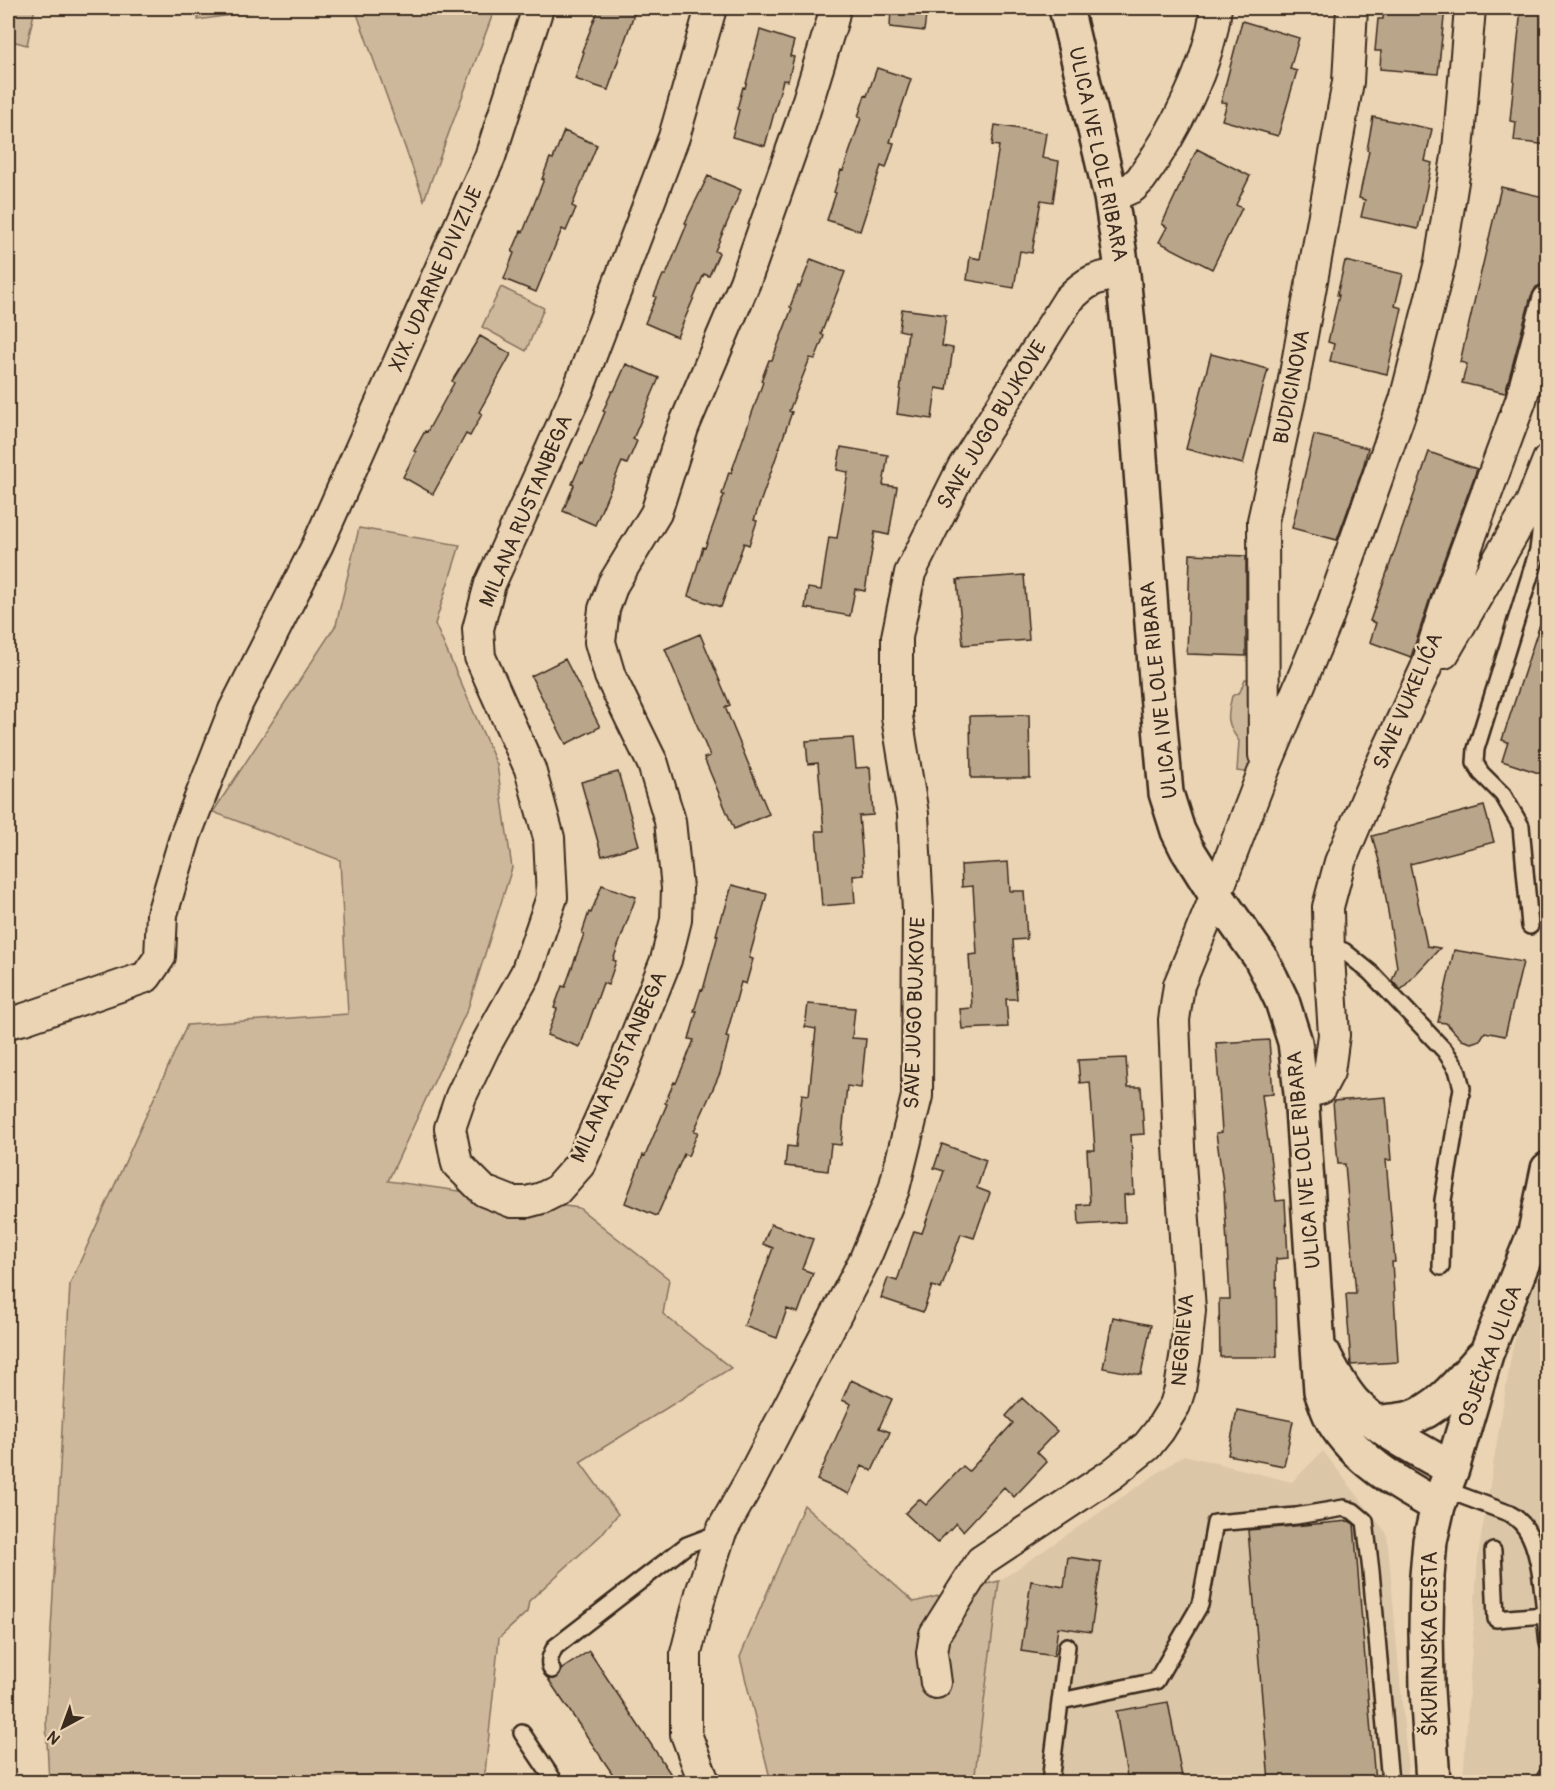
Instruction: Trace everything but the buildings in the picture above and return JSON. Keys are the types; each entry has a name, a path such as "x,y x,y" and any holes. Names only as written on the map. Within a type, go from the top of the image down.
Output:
{"street":[{"name":"XIX. UDARNE DIVIZIJE","path":"8,1023 24,1020 146,977 160,957 162,914 194,813 234,710 318,544 490,157 537,8"},
{"name":"MILANA RUSTANBEGA","path":"711,8 674,137 578,390 490,584 478,629 480,657 530,769 549,838 552,897 526,973 484,1048 461,1096 450,1128 457,1164 484,1191 512,1202 527,1202 555,1191 580,1164 624,1065 668,950 676,920 677,888 670,821 652,764 610,676 600,642 604,609 613,584 656,513 683,428 745,282 801,123 832,22 834,8"},
{"path":"1111,197 1133,187 1141,179 1180,114 1207,53 1216,8"},
{"name":"BUDICINOVA","path":"1264,770 1263,521 1293,385 1348,82 1352,8"},
{"name":"NEGRIEVA","path":"936,1683 932,1653 935,1634 981,1561 1112,1474 1147,1446 1175,1405 1186,1351 1190,1310 1179,1147 1174,1020 1179,985 1264,770 1327,620 1405,400 1440,262 1458,150 1470,8"},
{"name":"ULICA IVE LOLE RIBARA","path":"1072,10 1111,197 1123,275 1137,416 1156,693 1166,793 1178,831 1216,895 1260,957 1282,1001 1295,1042 1301,1093 1321,1391 1333,1420 1353,1448 1379,1470 1445,1488"},
{"name":"SAVE JUGO BUJKOVE","path":"704,1782 686,1734 686,1653 701,1593 721,1532 750,1481 864,1261 894,1189 917,1096 918,911 914,825 897,717 897,638 910,573 963,467 1068,300 1080,287 1094,280 1108,275 1123,275"},
{"name":"SAVE VUKELIĆA","path":"1301,1093 1320,1089 1329,1072 1334,1035 1328,907 1340,862 1380,767 1426,668 1448,598 1521,400 1548,300"},
{"path":"1426,668 1441,659 1531,503 1548,460"},
{"name":"OSJEČKA ULICA","path":"1445,1488 1486,1354 1535,1232 1548,1169"},
{"name":"ULICA IVE LOLE RIBARA","path":"1319,1345 1337,1380 1353,1402 1392,1435 1445,1488"},
{"path":"1377,1423 1408,1418 1426,1412 1486,1354"},
{"name":"ŠKURINJSKA CESTA","path":"1433,1782 1427,1689 1428,1561 1445,1488"}],"lane":[{"path":"1530,926 1521,826 1503,795 1481,773 1475,763 1476,749 1538,550 1541,517 1531,503"},
{"path":"1328,945 1344,951 1371,973 1445,1051 1457,1069 1462,1088 1443,1200 1441,1267"},
{"path":"1445,1488 1508,1513 1524,1525 1531,1537 1536,1554 1548,1643"},
{"path":"1061,1701 1156,1681 1200,1605 1215,1523 1296,1516 1344,1508 1353,1511 1365,1521 1390,1782"},
{"path":"552,1670 549,1658 555,1647 687,1545 721,1532"},
{"path":"1493,1551 1496,1619 1544,1615"},
{"path":"1050,1782 1067,1646"},
{"path":"522,1733 555,1782"},
{"path":"1543,1782 1548,1774"}],"shaded area":[{"path":"8,8 35,8 27,45 8,40"},
{"path":"198,8 277,8 198,20"},
{"path":"355,8 495,8 424,200"},
{"path":"501,287 544,308 526,351 482,327"},
{"path":"359,528 460,545 435,624 497,765 512,868 468,1008 388,1181 579,1208 669,1279 663,1314 731,1368 580,1462 618,1514 601,1535 529,1601 527,1612 499,1638 484,1782 49,1782 46,1721 70,1284 187,1025 348,1014 340,860 213,812 336,625"},
{"path":"1245,679 1259,680 1252,773 1237,771 1239,741 1229,720 1232,696 1240,692"},
{"path":"1547,1212 1547,1782 1463,1782 1478,1556 1512,1351"},
{"path":"1323,1451 1387,1534 1409,1782 973,1782 999,1581 1184,1455 1292,1482"},
{"path":"804,1505 914,1602 999,1581 974,1782 771,1782 740,1657"}]}
